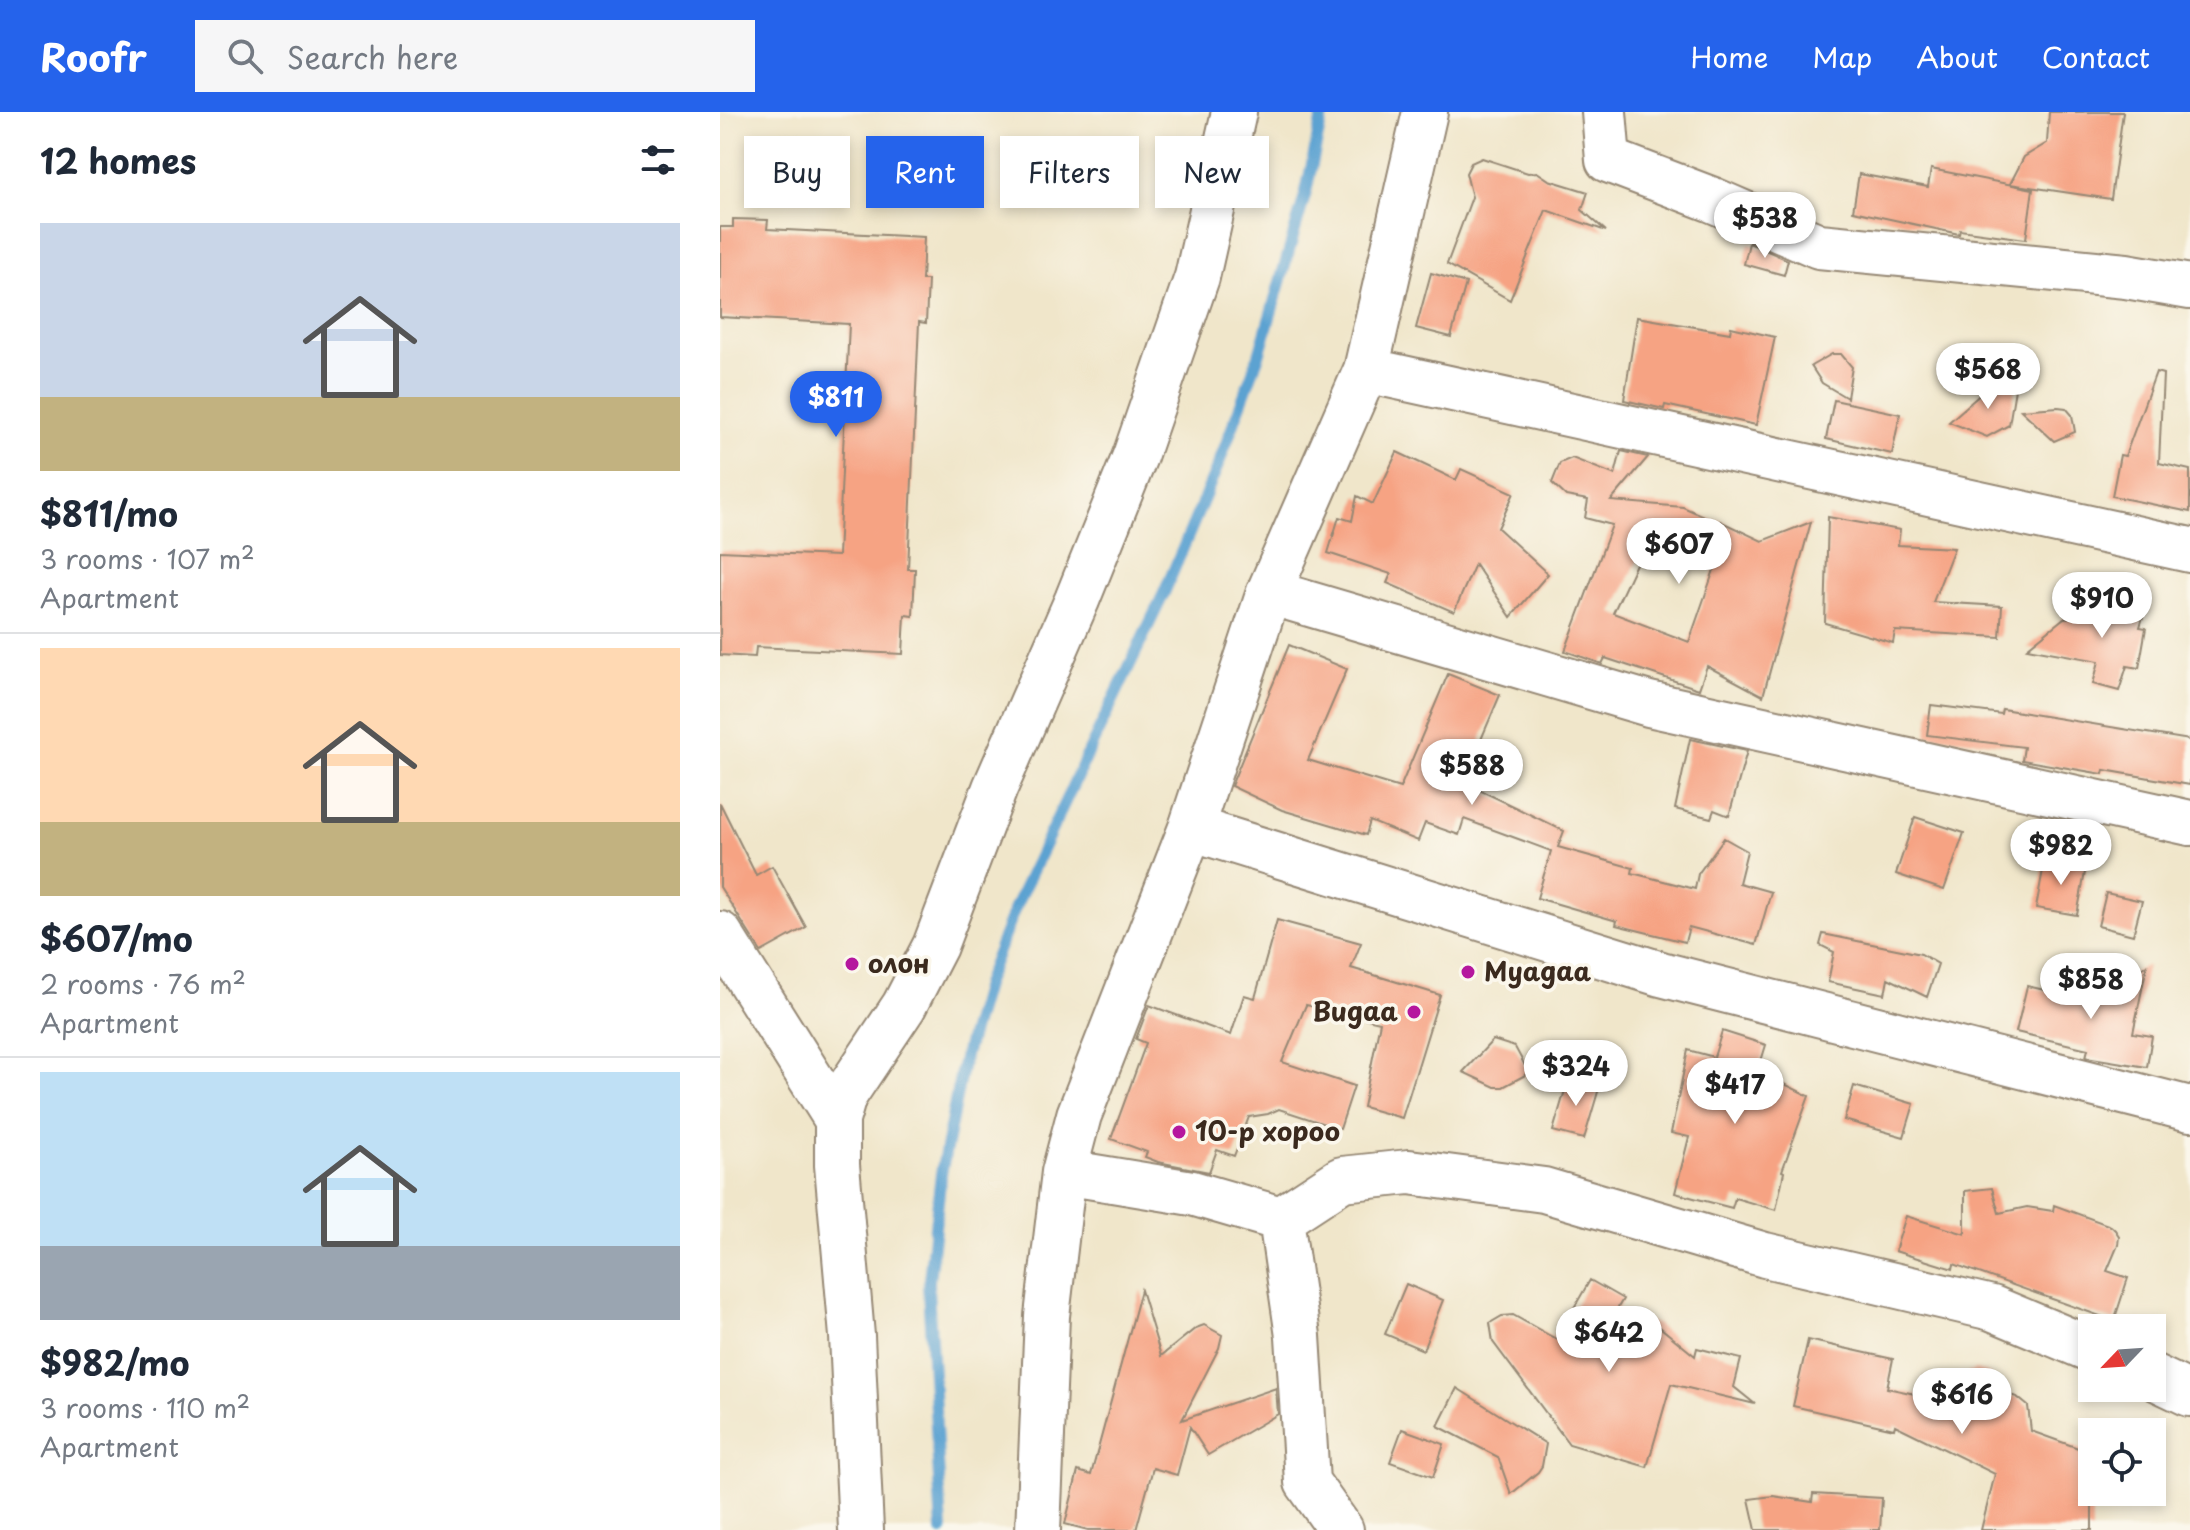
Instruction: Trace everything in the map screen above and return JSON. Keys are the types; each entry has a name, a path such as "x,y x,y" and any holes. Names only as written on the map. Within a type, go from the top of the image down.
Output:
{"street":[{"path":"861,1530 852,1336 837,1165 837,1120 844,1096 904,1006 950,913 995,788 1077,600 1135,456 1197,277 1234,112"},
{"path":"1038,1530 1047,1316 1064,1172 1079,1115 1191,828 1269,592 1366,370 1425,112"},
{"path":"1604,112 1608,160 1713,200 1819,246 2126,276 2190,287"},
{"path":"1366,370 2190,550"},
{"path":"1269,592 1649,704 2190,823"},
{"path":"1191,828 1661,974 2190,1109"},
{"path":"720,934 837,1120"},
{"path":"1064,1172 1192,1193 1281,1219 1342,1179 1409,1172 1544,1190 1765,1255 1992,1308 2078,1344"},
{"path":"1281,1219 1298,1336 1307,1482 1341,1530"},
{"path":"2166,1383 2190,1394"}],"building":[{"path":"2049,112 2123,112 2111,199 2010,184 2024,157 2047,143"},
{"path":"1482,158 1528,173 1537,172 1549,180 1588,192 1582,210 1606,231 1546,210 1510,300 1447,264 1472,197 1466,173 1471,163"},
{"path":"1931,169 2033,189 2026,239 1960,230 1959,234 1853,211 1859,174 1928,187"},
{"path":"733,219 768,220 767,229 924,237 922,280 928,280 926,323 919,322 908,569 915,569 913,616 905,615 903,654 756,647 755,657 720,655 720,551 838,556 849,324 720,317 720,227 733,227"},
{"path":"1749,243 1788,260 1784,275 1744,264"},
{"path":"1431,273 1466,283 1451,337 1416,328"},
{"path":"1637,317 1730,333 1731,327 1775,337 1756,425 1665,405 1664,409 1624,400"},
{"path":"1832,354 1841,354 1852,367 1847,398 1822,383 1811,366"},
{"path":"2156,372 2163,374 2159,463 2190,470 2190,512 2112,496 2120,455 2125,456"},
{"path":"1992,384 2015,389 2009,425 1987,437 1949,422"},
{"path":"1834,400 1900,414 1892,454 1826,439"},
{"path":"2066,408 2072,415 2075,432 2054,441 2021,410"},
{"path":"1621,451 1648,457 1611,501 1683,507 1762,541 1811,522 1763,696 1707,666 1699,689 1605,658 1602,664 1565,651 1612,525 1585,518 1588,500 1566,496 1552,483 1560,463 1572,458 1615,475","holes":["1650,534 1711,548 1707,562 1715,567 1689,642 1613,613"]},
{"path":"1397,452 1456,480 1461,469 1514,493 1498,528 1548,574 1511,617 1475,564 1454,612 1387,583 1391,574 1328,553 1339,517 1352,521 1357,496 1373,504"},
{"path":"1828,517 1900,530 1898,545 1954,548 1933,602 2002,606 2000,637 1895,631 1893,643 1825,623"},
{"path":"2118,590 2148,600 2140,627 2146,628 2139,668 2127,666 2119,691 2093,684 2099,661 2027,648 2064,618 2085,616 2110,621"},
{"path":"1289,645 1347,669 1308,760 1400,788 1448,674 1500,695 1463,782 1564,831 1558,847 1633,868 1632,873 1695,889 1698,874 1724,838 1747,851 1739,883 1771,892 1756,945 1689,927 1685,942 1616,925 1617,921 1537,898 1551,851 1464,819 1459,835 1425,823 1418,841 1370,821 1366,835 1282,810 1231,786"},
{"path":"1931,705 2001,714 2002,709 2190,740 2190,785 2022,760 2024,747 1927,735"},
{"path":"1690,739 1747,751 1729,816 1714,810 1711,818 1675,809"},
{"path":"720,803 756,875 772,866 806,927 761,952 720,887"},
{"path":"1915,817 1964,833 1944,890 1896,874"},
{"path":"2045,859 2086,867 2077,915 2036,908"},
{"path":"2106,893 2142,901 2133,935 2098,926"},
{"path":"1277,920 1361,943 1351,968 1440,995 1402,1118 1363,1107 1380,1022 1306,1005 1282,1062 1354,1086 1340,1129 1279,1109 1249,1117 1234,1156 1217,1150 1209,1172 1158,1162 1145,1157 1147,1152 1111,1139 1146,1043 1136,1039 1149,1005 1231,1035 1244,995 1255,998"},
{"path":"1823,934 1921,954 1938,964 1927,997 1888,978 1885,994 1828,982 1834,952 1820,945"},
{"path":"2147,965 2133,1033 2152,1036 2147,1067 2086,1057 2088,1049 2016,1032 2027,986 2096,1002 2112,985"},
{"path":"1722,1031 1766,1045 1758,1071 1809,1096 1782,1171 1776,1210 1735,1198 1732,1208 1675,1193 1689,1137 1671,1133 1688,1050 1714,1057"},
{"path":"1493,1040 1515,1047 1529,1073 1503,1087 1495,1087 1463,1072"},
{"path":"1569,1077 1600,1085 1584,1139 1553,1131"},
{"path":"1854,1086 1914,1104 1904,1137 1844,1120"},
{"path":"1992,1188 1999,1213 2027,1207 2053,1211 2054,1205 2111,1226 2119,1236 2107,1271 2128,1278 2116,1314 2094,1314 1954,1264 1953,1269 1895,1251 1906,1216 1965,1234 1965,1191"},
{"path":"1590,1280 1623,1299 1616,1311 1656,1324 1695,1356 1697,1348 1741,1359 1734,1387 1755,1404 1671,1384 1647,1467 1569,1444 1493,1342 1490,1323 1502,1316 1513,1315 1556,1339"},
{"path":"1406,1284 1443,1300 1423,1350 1385,1334"},
{"path":"1141,1290 1161,1356 1204,1325 1222,1335 1219,1348 1182,1420 1276,1388 1278,1414 1208,1455 1190,1427 1177,1475 1153,1468 1136,1530 1088,1530 1065,1524 1078,1471 1091,1475"},
{"path":"1808,1340 1893,1359 1887,1388 1952,1402 1963,1375 1975,1370 1988,1373 2001,1393 2017,1397 2028,1406 2031,1431 2078,1448 2078,1506 2092,1506 2092,1530 1981,1530 1995,1474 1895,1425 1894,1429 1793,1406"},
{"path":"1457,1388 1546,1444 1538,1472 1511,1494 1498,1457 1438,1426"},
{"path":"1402,1429 1444,1444 1433,1477 1390,1462"},
{"path":"1813,1494 1882,1498 1880,1530 1756,1530 1749,1499 1773,1496 1812,1502"}],"waterway":[{"path":"942,1530 928,1289 941,1174 963,1062 986,982 1016,905 1164,593 1219,463 1259,355 1306,192 1323,112"}],"place":[{"name":"олон","path":"852,964"},
{"name":"Myagaa","path":"1468,972"},
{"name":"Bugaa","path":"1414,1012"},
{"name":"10-р хороо","path":"1179,1132"}]}
